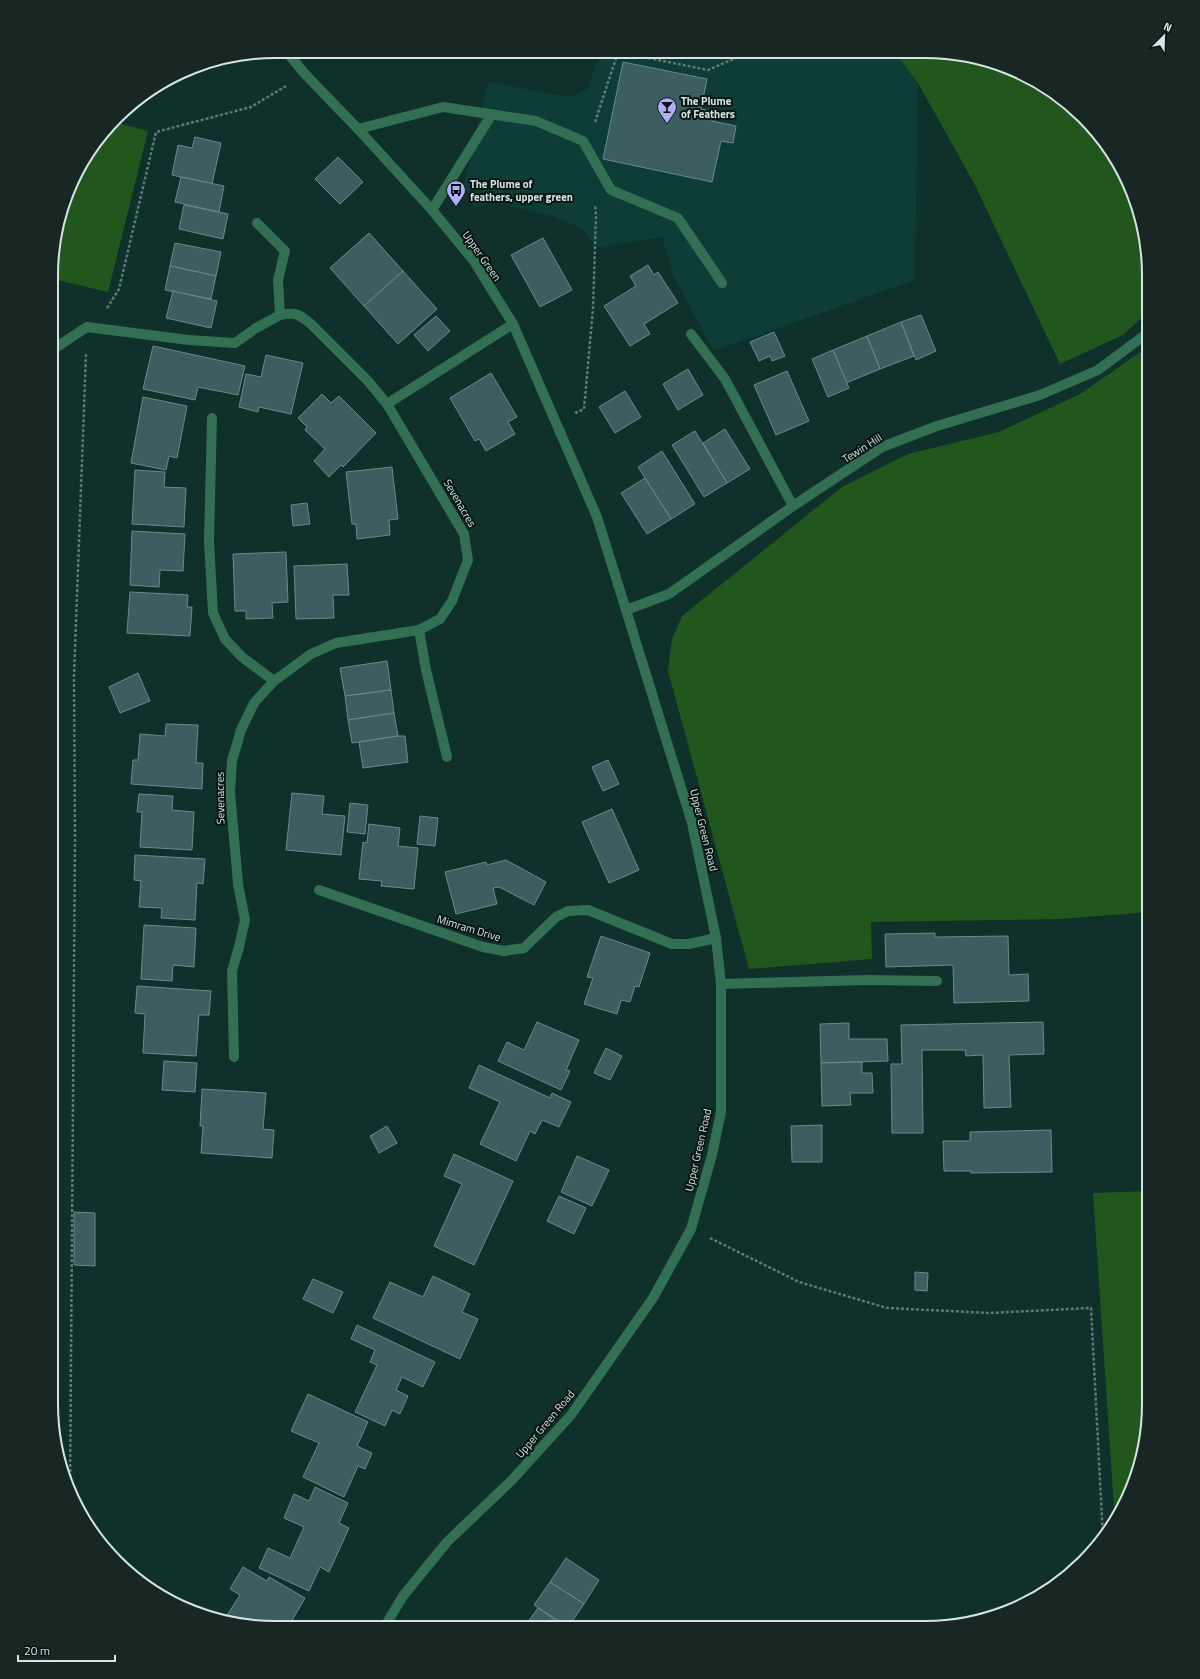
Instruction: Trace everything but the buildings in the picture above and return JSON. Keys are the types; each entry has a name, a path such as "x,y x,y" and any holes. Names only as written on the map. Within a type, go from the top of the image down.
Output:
{"street":[{"name":"Upper Green","path":"292,58 432,210 474,261 513,324 597,517"},
{"path":"358,129 443,107 536,121 583,141 610,190 678,218 722,283"},
{"path":"432,210 492,114"},
{"path":"58,346 87,327 189,340 235,344 256,328 280,315 278,280 285,251 257,223"},
{"name":"Sevenacres","path":"234,1057 232,970 245,920 238,884 231,800 232,761 241,730 254,704 274,681 311,654 336,643 419,630 440,619 452,601 468,560 468,546 464,534 387,404 368,381 311,324 301,316 292,313 280,315"},
{"path":"387,404 513,324"},
{"path":"691,334 725,379 793,506"},
{"name":"Tewin Hill","path":"626,610 669,594 793,506 882,447 937,426 1040,395 1098,370 1142,337"},
{"path":"212,418 209,541 214,613 225,639 242,657 274,681"},
{"name":"Upper Green Road","path":"388,1621 403,1596 447,1542 512,1480 571,1415 653,1298 691,1229 712,1155 721,1112 721,984 716,938 692,823 597,517"},
{"path":"419,630 426,670 447,757"},
{"name":"Mimram Drive","path":"319,890 483,947 504,951 524,948 556,917 568,911 588,910 672,944 689,944 716,938"},
{"path":"721,984 867,980 937,981"}],"path":[{"path":"583,141 594,123 616,58"},
{"path":"648,58 708,70 736,58"},
{"path":"70,1474 75,848 74,676 87,327 106,310 119,289 156,132 251,107 305,74"},
{"path":"557,424 584,408 593,309 596,214 593,199"},
{"path":"691,1229 799,1282 887,1308 990,1313 1091,1308 1103,1528"}],"shaded area":[{"path":"599,58 899,58 918,83 915,280 714,351 673,275 662,237 598,247 581,228 552,216 496,203 474,208 464,184 488,82 570,97 587,89"}],"green space":[{"path":"899,58 939,58 981,65 1021,80 1046,95 1079,121 1097,143 1120,179 1130,205 1138,233 1142,261 1142,317 1123,335 1060,364 974,183 918,83"},
{"path":"119,123 148,131 108,292 58,280 58,261 65,219 80,179 95,154"},
{"path":"1142,351 1142,913 1060,919 871,922 872,959 749,969 668,671 672,639 682,616 842,487 908,454 999,432 1080,394"},
{"path":"1142,1191 1142,1418 1135,1460 1120,1500 1114,1511 1093,1193"}],"place":[{"name":"The Plume of Feathers","path":"667,124"},
{"name":"The Plume of feathers, upper green","path":"456,207"}]}
